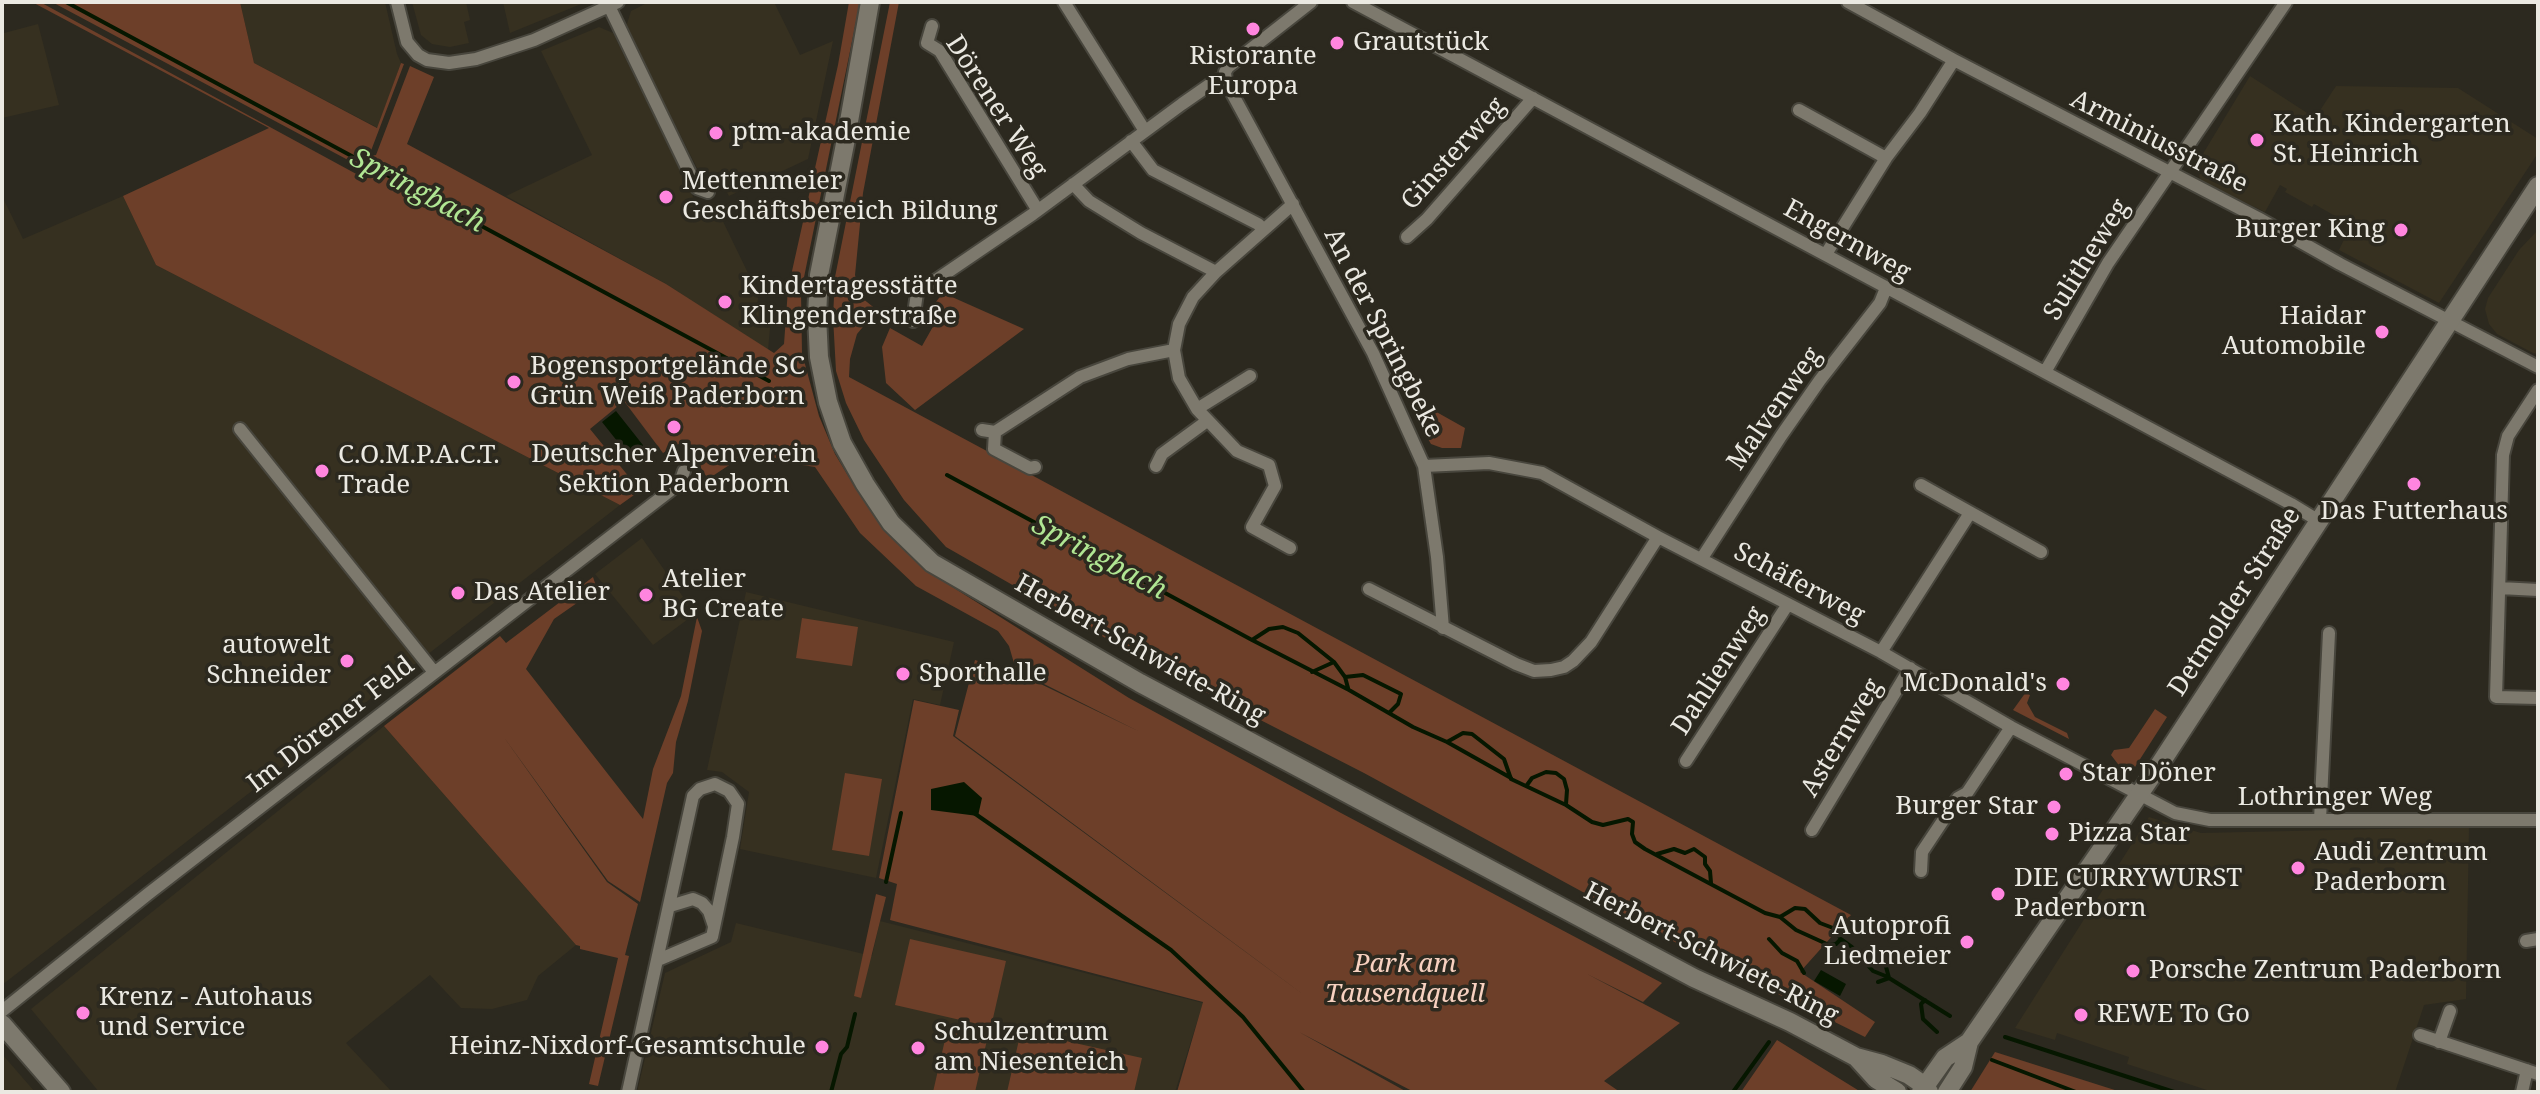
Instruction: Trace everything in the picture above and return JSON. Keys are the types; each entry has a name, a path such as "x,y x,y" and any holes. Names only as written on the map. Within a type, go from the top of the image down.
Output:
{"main road":[{"name":"Herbert-Schwiete-Ring","path":"870,2 819,275 817,316 819,357 828,402 842,443 891,523 932,563 1140,683 1694,978 1790,1022 1856,1057 1909,1075 1925,1090"},
{"name":"Detmolder Straße","path":"1947,1092 1963,1067 1969,1042 2139,794 2538,186"},
{"path":"2,1024 61,1092"},
{"name":"Detmolder Straße","path":"1925,1090 1945,1058 1969,1042"},
{"name":"Herbert-Schwiete-Ring","path":"1856,1057 1880,1085 1897,1092"}],"street":[{"path":"397,2 407,42 418,55 427,60 449,63 476,59 534,40 613,4 697,188 708,192"},
{"path":"1064,2 1145,131"},
{"name":"Dörener Weg","path":"913,321 917,293 1215,81 1225,78 1228,67 1311,2"},
{"name":"Engernweg","path":"1353,2 2319,521"},
{"name":"Arminiusstraße","path":"1848,2 2538,367"},
{"name":"Sulitheweg","path":"2045,372 2108,263 2286,2"},
{"name":"Dörener Weg","path":"932,26 927,43 940,51 1037,209"},
{"path":"1826,254 1886,158 1954,60"},
{"name":"An der Springbeke","path":"1225,78 1245,122 1373,353 1424,466 1443,628"},
{"name":"Ginsterweg","path":"1407,237 1427,219 1533,98"},
{"path":"1799,110 1886,158"},
{"path":"1131,141 1153,170 1263,229"},
{"name":"Dörener Weg","path":"1073,184 1089,201 1141,233 1216,272"},
{"path":"1290,548 1246,524 1275,486 1269,465 1237,451 1197,409 1179,378 1174,350 1184,311 1193,297 1216,272 1293,204"},
{"name":"Malvenweg","path":"1702,558 1789,424 1880,303 1886,288"},
{"path":"1035,467 1030,468 994,449 989,431 1080,377 1128,359 1174,350"},
{"path":"1197,409 1250,376"},
{"path":"2538,390 2508,436 2503,455 2496,697 2538,698"},
{"path":"1156,466 1162,454 1207,421"},
{"path":"240,429 434,672"},
{"name":"Schäferweg","path":"1424,466 1489,463 1542,473 1658,537 1881,652 2011,727 2139,794"},
{"name":"Im Dörener Feld","path":"2,1011 148,894 680,483 684,471"},
{"path":"1921,485 2041,552"},
{"path":"1881,652 1970,513"},
{"path":"1369,589 1534,671 1564,667 1591,642 1658,537"},
{"path":"2500,588 2538,590"},
{"name":"Dahlienweg","path":"1686,761 1788,604"},
{"path":"2320,820 2329,633"},
{"name":"Asternweg","path":"1812,830 1910,668"},
{"path":"1921,871 1922,852 1958,798 1967,793 2011,727"},
{"path":"628,1092 693,796 700,789 715,784 729,791 738,804 715,929 712,937 658,960"},
{"name":"Lothringer Weg","path":"2139,794 2175,813 2210,820 2538,820"},
{"path":"670,906 693,899 702,903 713,918 715,929"},
{"path":"2439,1042 2450,1011"},
{"path":"2420,1035 2533,1072 2522,1092"}],"shaded area":[{"path":"240,2 385,2 401,63 378,128 254,63"},
{"path":"412,2 466,2 470,20 464,22 469,43 450,47 432,44 421,35"},
{"path":"503,2 586,2 510,33"},
{"path":"649,2 774,2 800,55 833,41 808,159 729,196 716,173 705,173 697,168 626,27 631,11"},
{"path":"38,24 59,105 2,118 2,29 4,33"},
{"path":"599,27 613,33 699,209 714,203 747,271 758,298 757,307 772,306 768,350 666,284 506,196 592,155 541,51"},
{"path":"2250,76 2315,118 2336,86 2458,88 2538,139 2538,153 2439,303 2339,250 2351,225 2285,192 2287,189 2280,185 2265,212 2200,181 2198,162"},
{"path":"2,196 23,239 123,196 156,265 620,505 2,985"},
{"path":"2538,230 2538,354 2497,334 2489,324 2485,309 2488,298 2519,250"},
{"path":"616,411 654,459 649,463 638,449 629,456 602,422"},
{"path":"642,538 695,614 653,645 595,574"},
{"path":"746,592 954,642 940,705 913,699 876,878 740,849 749,792 722,772 707,770"},
{"path":"384,726 576,945 538,976 527,1000 492,1009 461,1008 430,975 346,1043 392,1092 99,1092 31,1009"},
{"path":"964,782 982,798 978,816 931,810 931,789"},
{"path":"2149,817 2201,833 2469,827 2466,999 2424,1005 2395,1092 2213,1092 2127,1064 2129,1057 2057,1033 2055,1040 2015,1028"},
{"name":"Schulzentrum am Niesenteich","path":"880,921 1203,1003 1175,1092 637,1092 665,973 731,942 736,923 872,956"},
{"path":"1821,970 1846,984 1840,996 1814,981"},
{"path":"2,1054 35,1092 2,1092"}],"green space":[{"name":"Park am Tausendquell","path":"32,2 40,2 360,176 363,168 52,2 240,2 254,63 377,128 401,63 404,64 369,156 376,155 410,66 434,77 407,144 666,284 774,353 784,344 788,289 849,2 860,2 801,292 802,353 819,416 835,454 883,527 927,571 1129,698 1662,983 1643,1002 1587,974 1680,1023 1604,1081 1620,1092 1414,1092 1299,1032 1407,1092 1177,1092 1203,1002 890,920 897,884 879,878 914,700 959,710 953,736 1308,998 955,736 975,660 1022,675 1138,731 1016,670 1009,646 998,631 916,586 860,533 815,467 743,456 708,479 684,441 663,453 624,401 590,429 634,483 629,491 634,495 620,505 156,265 123,196 269,128"},
{"path":"890,2 899,2 863,193 855,275 862,298 877,310 857,334 849,377 1851,915 1800,972 1875,1022 1865,1037 1693,952 1364,773 1151,664 946,547 904,500 864,440 846,403 836,371 833,317 835,277"},
{"path":"943,293 1024,329 915,410 886,383 882,347 890,328 922,346 939,316 935,303"},
{"path":"1424,405 1465,428 1461,448 1442,448 1431,444 1411,410"},
{"path":"593,577 597,589 554,619 526,669 643,819 653,769 681,696 697,617 702,631 676,742 673,773 667,783 640,902 608,881 503,736 607,882 638,904 598,1086 589,1084 618,958 580,949 384,726 500,636 506,643"},
{"path":"802,618 858,627 852,666 796,658"},
{"path":"2026,692 2030,695 2027,703 2035,717 2067,733 2069,739 2013,710"},
{"path":"2155,709 2167,717 2135,767 2121,768 2111,755 2114,750 2129,748"},
{"path":"845,773 882,779 869,856 832,850"},
{"path":"876,894 886,897 861,998 854,996"},
{"path":"910,939 1006,961 991,1027 895,1005"},
{"path":"947,1031 987,1040 975,1092 933,1092"},
{"path":"1021,1031 1142,1058 1134,1092 1007,1092"},
{"path":"1777,1040 1861,1092 1741,1092"},
{"path":"1995,1052 2121,1092 1970,1092"}],"waterway":[{"name":"Springbach","path":"66,2 769,381"},
{"name":"Springbach","path":"947,475 1252,640 1269,629 1283,627 1298,633 1334,662 1345,677 1348,688"},
{"name":"Springbach","path":"1252,640 1413,727 1447,742 1463,733 1472,734 1504,759 1511,779 1566,805 1592,822 1603,825 1628,819 1633,822 1635,842 1645,849 1765,913 1780,917 1795,908 1805,909 1820,923 1833,928 1864,961 1874,959 1885,963 1889,978 1950,1016"},
{"path":"1312,672 1334,662"},
{"path":"1345,677 1363,675 1401,694 1398,704 1390,712"},
{"name":"Springbach","path":"1447,742 1511,778"},
{"name":"Springbach","path":"1527,785 1532,778 1546,772 1556,773 1564,779 1566,804"},
{"path":"886,882 901,813"},
{"path":"974,813 1171,950 1243,1017 1304,1092"},
{"name":"Springbach","path":"1657,854 1674,849 1685,853 1694,849 1705,857 1711,883"},
{"name":"Springbach","path":"1780,917 1796,930 1829,945 1841,939"},
{"path":"1769,939 1782,953 1797,961 1804,973"},
{"name":"Springbach","path":"1864,961 1873,971 1888,977"},
{"path":"1878,982 1889,978"},
{"path":"1925,1000 1921,1004 1923,1019 1937,1032"},
{"path":"831,1092 855,1014"},
{"name":"Springbach","path":"2005,1037 2174,1092"},
{"path":"1733,1092 1769,1042"},
{"path":"1992,1060 2076,1092"}],"place":[{"name":"Ristorante Europa","path":"1253,29"},
{"name":"Grautstück","path":"1337,43"},
{"name":"ptm-akademie","path":"716,133"},
{"name":"Kath. Kindergarten St. Heinrich","path":"2257,140"},
{"name":"Mettenmeier Geschäftsbereich Bildung","path":"666,197"},
{"name":"Burger King","path":"2401,230"},
{"name":"Kindertagesstätte Klingenderstraße","path":"725,302"},
{"name":"Haidar Automobile","path":"2382,332"},
{"name":"Bogensportgelände SC Grün Weiß Paderborn","path":"514,382"},
{"name":"Deutscher Alpenverein Sektion Paderborn","path":"674,427"},
{"name":"C.O.M.P.A.C.T. Trade","path":"322,471"},
{"name":"Das Futterhaus","path":"2414,484"},
{"name":"Das Atelier","path":"458,593"},
{"name":"Atelier BG Create","path":"646,595"},
{"name":"autowelt Schneider","path":"347,661"},
{"name":"Sporthalle","path":"903,674"},
{"name":"McDonald's","path":"2063,684"},
{"name":"Star Döner","path":"2066,774"},
{"name":"Burger Star","path":"2054,807"},
{"name":"Pizza Star","path":"2052,834"},
{"name":"Audi Zentrum Paderborn","path":"2298,868"},
{"name":"DIE CURRYWURST Paderborn","path":"1998,894"},
{"name":"Autoprofi Liedmeier","path":"1967,942"},
{"name":"Porsche Zentrum Paderborn","path":"2133,971"},
{"name":"Krenz - Autohaus und Service","path":"83,1013"},
{"name":"REWE To Go","path":"2081,1015"},
{"name":"Heinz-Nixdorf-Gesamtschule","path":"822,1047"},
{"name":"Schulzentrum am Niesenteich","path":"918,1048"}]}
